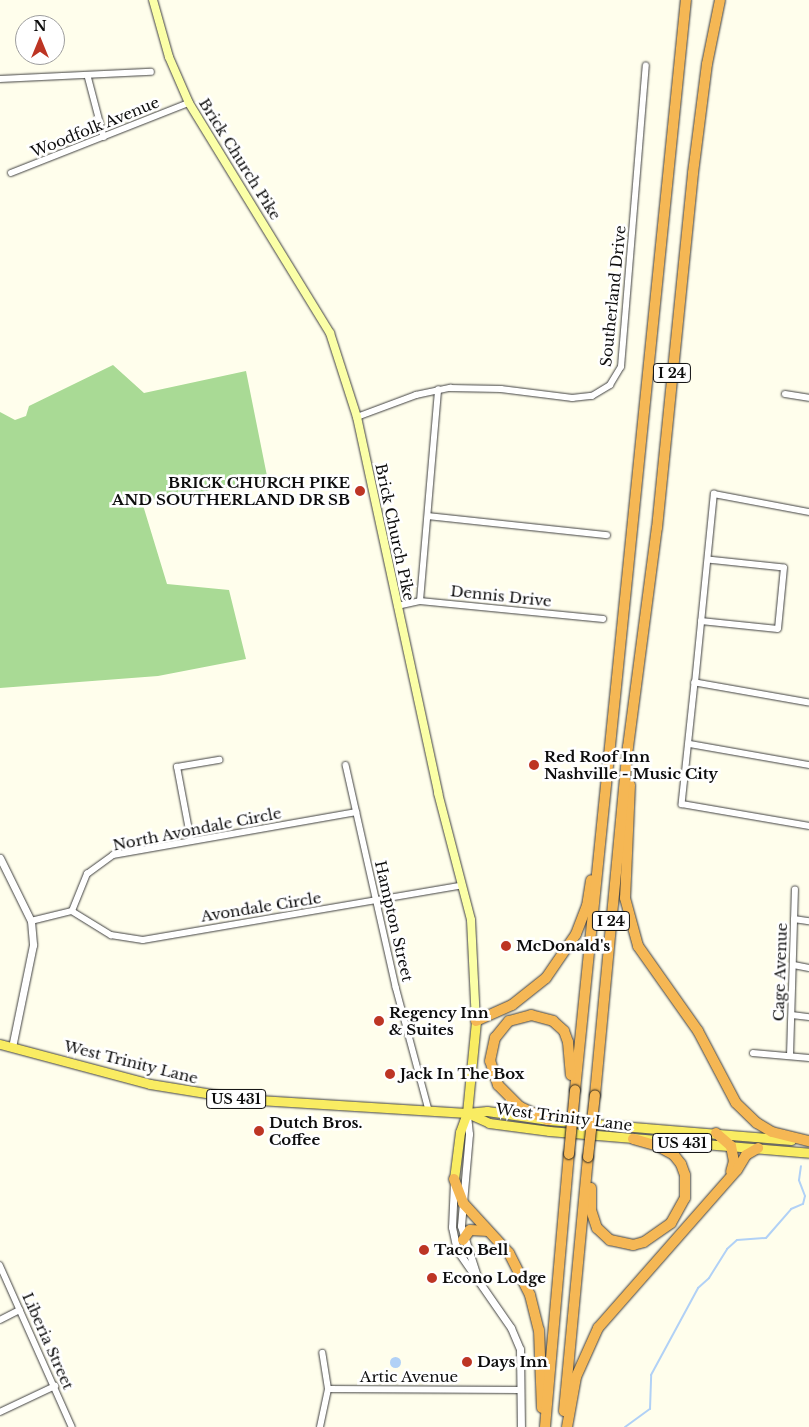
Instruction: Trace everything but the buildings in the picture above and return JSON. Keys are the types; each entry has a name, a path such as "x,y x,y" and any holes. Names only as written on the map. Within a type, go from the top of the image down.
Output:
{"highway":[{"name":"I 24","path":"545,1427 575,1090 682,34 681,0"},
{"path":"682,34 686,0"},
{"name":"I 24","path":"565,1427 569,1345 628,747 657,528 693,173 707,64 720,0"},
{"path":"628,747 630,796 623,870 625,898 638,946 698,1031 736,1103 757,1123 772,1132 809,1142"},
{"path":"476,1021 512,1005 546,978 576,934 587,906 607,783"},
{"path":"548,1120 520,1106 498,1085 490,1061 492,1046 500,1031 509,1021 531,1015 553,1021 564,1031 571,1051 575,1090"},
{"path":"716,1133 732,1146 734,1161 729,1178"},
{"path":"587,1170 591,1210 597,1228 610,1240 622,1244 644,1242 657,1235 680,1209 685,1198 686,1175 674,1155 633,1138"},
{"path":"565,1427 576,1377 598,1328 729,1178 746,1155 758,1148"},
{"path":"454,1179 463,1204 509,1253 520,1272 536,1315 545,1427"},
{"path":"464,1240 470,1230 488,1231"}],"main road":[{"name":"Brick Church Pike","path":"153,0 169,57 189,103 330,332 356,417 460,886 471,925 476,1021 467,1113 460,1132 454,1179"},
{"name":"West Trinity Lane","path":"0,1044 150,1084 229,1098 467,1113 487,1111 548,1120 809,1142"},
{"name":"West Trinity Lane","path":"467,1113 489,1123 809,1153"}],"street":[{"name":"Southerland Drive","path":"356,417 438,390 501,389 583,398 602,392 616,376 621,367 646,66"},
{"path":"0,79 151,72"},
{"path":"88,76 104,137"},
{"name":"Woodfolk Avenue","path":"11,173 189,103"},
{"path":"420,601 438,390"},
{"path":"785,394 809,398"},
{"path":"809,512 714,494 690,744 682,804 809,826"},
{"path":"428,516 607,535"},
{"path":"701,621 778,629 784,568 708,560"},
{"name":"Dennis Drive","path":"397,606 420,601 602,619"},
{"path":"695,683 809,703"},
{"path":"690,744 809,765"},
{"path":"191,840 177,767 219,760"},
{"name":"Hampton Street","path":"346,766 396,987 429,1110"},
{"name":"North Avondale Circle","path":"72,911 88,874 114,855 356,812"},
{"path":"0,858 30,921 33,945 12,1047"},
{"name":"Avondale Circle","path":"72,911 111,934 143,940 460,886"},
{"name":"Cage Avenue","path":"790,1056 795,890"},
{"path":"30,921 72,911"},
{"path":"794,919 809,921"},
{"path":"794,965 809,968"},
{"path":"792,1015 809,1017"},
{"path":"753,1053 809,1058"},
{"name":"Brick Church Pike","path":"467,1113 469,1134 463,1204 464,1240 480,1283"},
{"name":"Brick Church Pike","path":"454,1179 452,1227 457,1250 511,1328 520,1349 521,1427"},
{"name":"Liberia Street","path":"0,1265 72,1427"},
{"path":"0,1320 20,1310"},
{"path":"320,1427 328,1389 322,1353"},
{"path":"0,1412 55,1386"},
{"name":"Artic Avenue","path":"328,1389 521,1390"}],"green space":[{"path":"113,365 144,393 246,371 268,481 142,502 167,584 229,590 246,659 158,676 0,688 0,412 15,420 26,416 29,406"}],"water":[{"path":"395,1356 401,1362 395,1368 389,1362"}],"waterway":[{"path":"625,1427 650,1409 651,1375 698,1288 709,1278 727,1249 737,1240 766,1238 791,1209 803,1204 805,1196 799,1180 801,1166"}],"place":[{"name":"BRICK CHURCH PIKE AND SOUTHERLAND DR SB","path":"360,491"},
{"name":"Red Roof Inn Nashville - Music City","path":"534,765"},
{"name":"McDonald's","path":"506,946"},
{"name":"Regency Inn & Suites","path":"379,1021"},
{"name":"Jack In The Box","path":"390,1074"},
{"name":"Dutch Bros. Coffee","path":"259,1131"},
{"name":"Taco Bell","path":"424,1250"},
{"name":"Econo Lodge","path":"432,1278"},
{"name":"Days Inn","path":"467,1362"}]}
